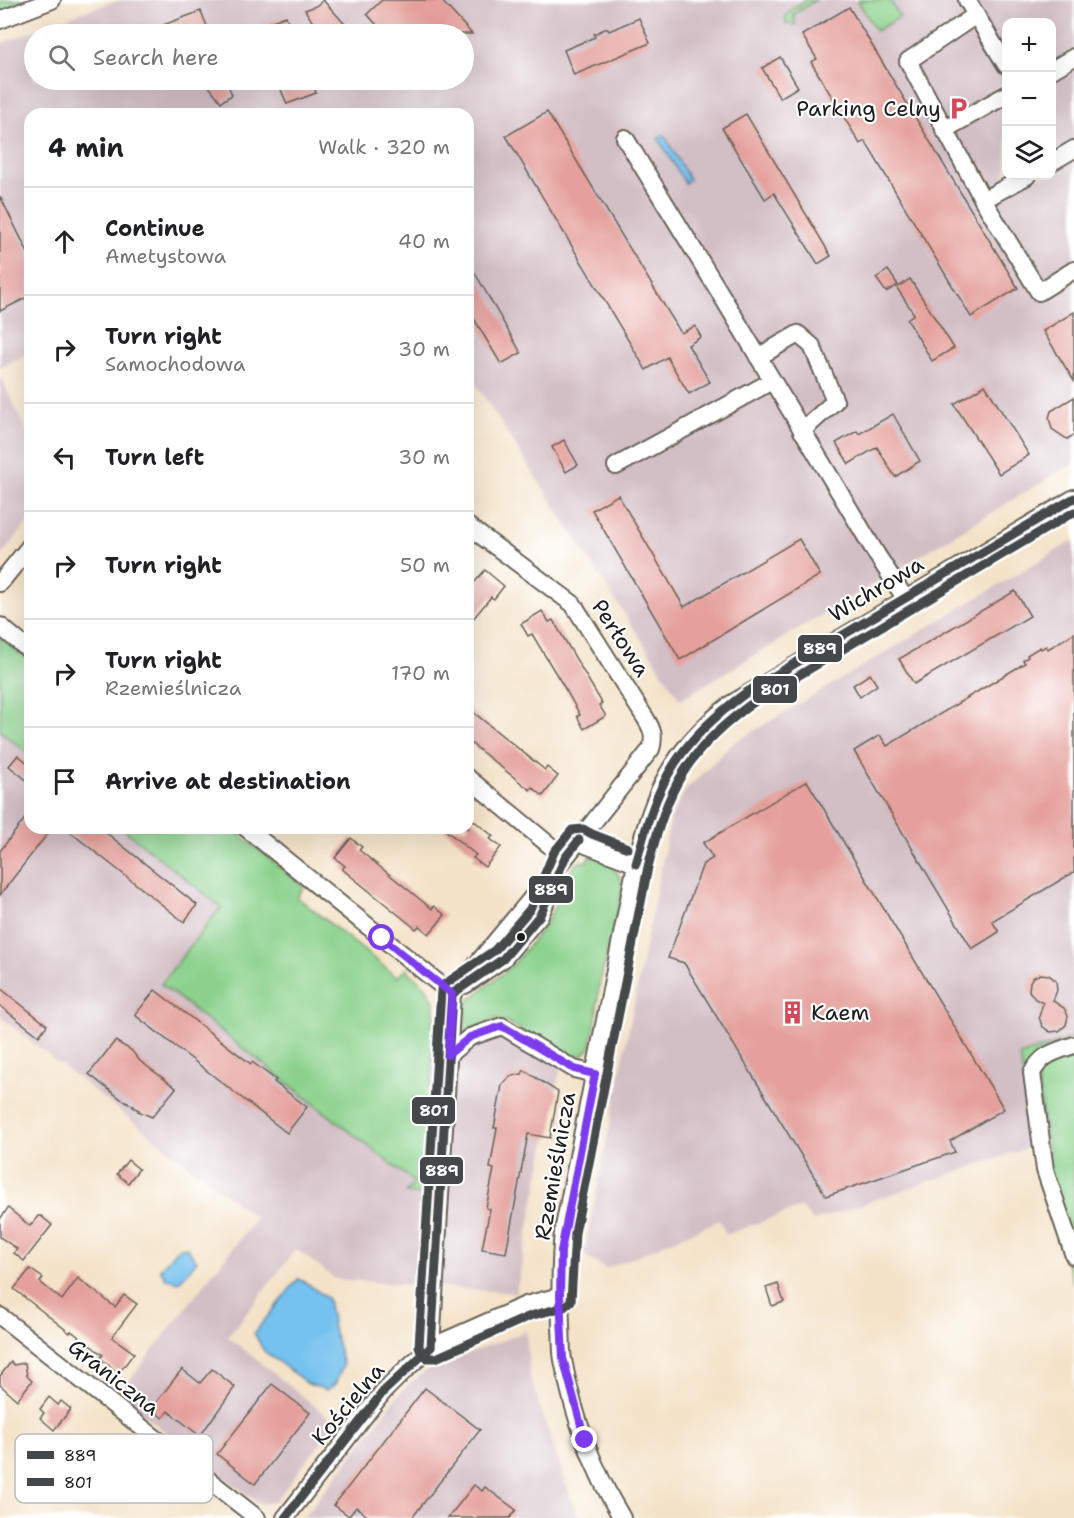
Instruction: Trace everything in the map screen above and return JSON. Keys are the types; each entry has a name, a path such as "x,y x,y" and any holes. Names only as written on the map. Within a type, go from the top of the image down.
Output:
{"street":[{"path":"0,20 52,0"},
{"path":"967,0 1002,58"},
{"path":"976,15 908,61 983,200 1039,292 1074,270"},
{"path":"1056,68 1074,57"},
{"path":"944,130 1002,97"},
{"path":"625,138 905,598"},
{"path":"1056,160 1074,149"},
{"path":"983,200 1020,180"},
{"path":"758,357 798,334 812,346 835,401 802,431"},
{"path":"616,465 772,381"},
{"name":"Wichrowa","path":"705,725 747,692 1074,498"},
{"name":"Perłowa","path":"474,534 573,604 652,729 654,740 651,748 579,840"},
{"path":"0,584 24,554"},
{"path":"0,626 24,646"},
{"name":"Rzemieślnicza","path":"622,1518 598,1473 573,1400 563,1358 560,1296 563,1232 646,823 666,774 682,751 705,725"},
{"path":"474,783 565,858"},
{"path":"253,834 452,994"},
{"path":"431,1347 452,994 579,840 607,854 636,864"},
{"path":"448,1055 470,1037 502,1026 574,1069 595,1074"},
{"path":"1074,1045 1052,1052 1039,1061 1032,1073 1045,1170 1074,1256"},
{"name":"Kościelna","path":"285,1518 383,1392 431,1347 525,1305 560,1296"},
{"name":"Graniczna","path":"0,1316 150,1434"},
{"name":"Graniczna","path":"213,1483 257,1518"}],"shaded area":[{"path":"121,0 1074,0 1074,463 680,700 474,381 474,108 24,108 24,355 0,368 0,44 24,35 24,90 474,90 474,24 51,24"},
{"path":"0,375 24,426 24,527 0,557"},
{"path":"1074,540 1074,1037 1020,1056 1033,1146 813,1221 801,1207 726,1235 720,1220 606,1269 584,1255 671,817 685,791 732,744"},
{"path":"0,664 24,684 24,834 210,834 429,1010 563,1055 516,1293 335,1279 296,1249 228,1337 336,1423 275,1502 259,1504 213,1468 213,1434 168,1434 118,1395 256,1218 0,1017"},
{"path":"526,1331 530,1377 579,1518 303,1518 405,1387 428,1369"}],"green space":[{"path":"41,0 0,16 0,1"},
{"path":"806,0 816,0 794,14 795,25 786,24 786,15"},
{"path":"890,0 900,17 876,31 858,1"},
{"path":"0,637 24,657 24,750 0,731"},
{"path":"130,834 239,834 304,887 297,897 397,977 406,969 426,987 434,1001 428,1196 406,1193 414,1182 161,984 221,907"},
{"path":"588,857 601,860 612,867 620,877 623,890 599,986 596,1020 590,1048 584,1054 574,1058 551,1048 509,1023 496,1019 462,1033 468,1001 513,965 546,924 573,867 579,862 588,861"},
{"path":"1074,1037 1039,1053 1043,1179 1074,1271 1074,1284 1037,1173 1020,1056"},
{"path":"1074,1050 1074,1245 1051,1177 1038,1078 1041,1066"}],"water":[{"path":"664,135 689,179 685,183 658,138"},
{"path":"186,1247 197,1261 179,1282 166,1278 160,1269 177,1249"},
{"path":"298,1279 328,1299 343,1365 335,1384 327,1390 308,1384 264,1351 254,1333"}],"building":[{"path":"323,0 345,24 314,24 305,10 316,6"},
{"path":"382,0 441,0 463,24 376,24 367,14"},
{"path":"849,7 1018,288 971,317 865,141 860,144 811,62 817,59 802,35"},
{"path":"201,11 206,24 166,24"},
{"path":"286,16 289,24 264,24"},
{"path":"639,18 650,43 574,75 564,50 595,37 594,34 607,28 609,31"},
{"path":"780,57 798,87 780,98 762,68"},
{"path":"212,90 230,90 232,95 221,102"},
{"path":"281,90 315,90 316,93 287,104"},
{"path":"547,112 681,333 695,326 701,337 688,345 710,382 689,394 667,357 646,370 506,136"},
{"path":"746,114 831,256 818,264 774,193 765,199 722,128"},
{"path":"0,196 24,245 24,299 0,311"},
{"path":"888,270 898,285 886,292 876,278"},
{"path":"474,271 521,353 501,364 474,319"},
{"path":"910,279 954,348 932,361 907,319 914,314 897,288"},
{"path":"1074,312 1074,381 1043,331"},
{"path":"985,385 1029,455 999,474 954,404"},
{"path":"1074,397 1074,435 1067,439 1052,429 1049,418 1051,411"},
{"path":"893,414 920,461 895,477 877,447 849,464 836,443 857,431 859,434"},
{"path":"564,440 578,465 566,472 552,447"},
{"path":"618,495 684,607 799,539 820,575 680,660 592,510"},
{"path":"485,570 504,586 494,599 491,597 474,618 474,583"},
{"path":"1015,591 1030,616 914,684 899,659"},
{"path":"542,611 549,622 553,620 602,703 599,705 606,716 584,729 577,716 580,715 567,692 532,634 528,636 521,624"},
{"path":"1074,633 1074,872 992,921 999,932 972,949 854,751 880,735 887,746 1025,663 1023,660 1028,657 1027,655 1040,647 1041,649 1046,646 1048,649"},
{"path":"870,674 877,685 860,697 853,685"},
{"path":"474,713 545,770 547,767 558,776 543,796 532,787 530,790 474,746"},
{"path":"18,755 24,760 24,778 9,766"},
{"path":"807,781 1004,1109 950,1141 955,1152 826,1196 684,963 668,958 703,864 713,858 703,843"},
{"path":"24,820 24,834 47,834 0,895 0,851"},
{"path":"474,821 493,836 490,839 501,847 485,867 473,858 476,855 450,834 474,834"},
{"path":"73,834 108,834 197,905 184,922"},
{"path":"351,838 362,847 359,850 432,909 434,906 445,915 429,934 419,926 416,929 342,869 345,866 335,858"},
{"path":"1040,974 1049,975 1056,981 1057,990 1053,1001 1064,1008 1068,1016 1066,1025 1059,1031 1050,1032 1042,1026 1039,1017 1043,1003 1035,999 1029,991 1032,978"},
{"path":"0,988 47,1025 39,1036 0,1006"},
{"path":"155,990 251,1064 252,1062 276,1080 274,1082 307,1107 287,1133 135,1015"},
{"path":"115,1041 131,1050 140,1061 176,1088 152,1117 138,1111 89,1074"},
{"path":"524,1070 558,1092 550,1138 528,1134 506,1253 482,1249 490,1209 486,1208 494,1169 490,1168 502,1085 511,1076 522,1074"},
{"path":"415,1098 426,1098 426,1111 414,1111"},
{"path":"128,1160 139,1169 128,1183 117,1174"},
{"path":"8,1208 30,1226 38,1216 52,1225 24,1261 14,1253 17,1249 0,1237 0,1219"},
{"path":"30,1269 43,1278 40,1282 62,1300 78,1278 115,1307 124,1295 137,1304 112,1337 134,1353 119,1373 100,1358 103,1355 71,1331 70,1333 14,1289"},
{"path":"778,1284 784,1302 772,1306 766,1288"},
{"path":"11,1362 14,1365 25,1363 27,1376 32,1381 17,1400 0,1385 0,1376"},
{"path":"182,1369 200,1383 212,1369 235,1387 201,1434 197,1434 168,1411 163,1418 151,1409"},
{"path":"272,1384 310,1413 255,1484 217,1454"},
{"path":"425,1388 480,1430 412,1518 370,1518 356,1507 349,1516 334,1505"},
{"path":"49,1397 58,1405 61,1401 71,1409 54,1430 40,1418 44,1413 40,1409"},
{"path":"474,1485 482,1491 485,1487 516,1510 510,1518 448,1518"}],"transit line":[{"name":"889","path":"636,864 652,809 673,766 703,729 723,711 747,692 1074,498"},
{"name":"801","path":"628,848 583,829 572,830 554,852 530,909 495,950 445,984 441,990 419,1346 421,1353 427,1358 436,1358 530,1316 564,1307 571,1301 575,1233 648,867 663,814 683,773 696,755 712,737 754,702 1074,512"},
{"name":"889","path":"452,994 503,959 540,915 565,858 579,840"},
{"name":"889","path":"431,1347 452,994"},
{"name":"889","path":"285,1518 383,1392 431,1347"}],"place":[{"name":"Parking Celny","path":"959,108"},
{"name":"Kaem","path":"793,1012"}],"route":[{"path":"382,938 452,994 448,1055 470,1037 502,1026 574,1069 595,1074 561,1251 560,1296 563,1358 585,1440"}]}
